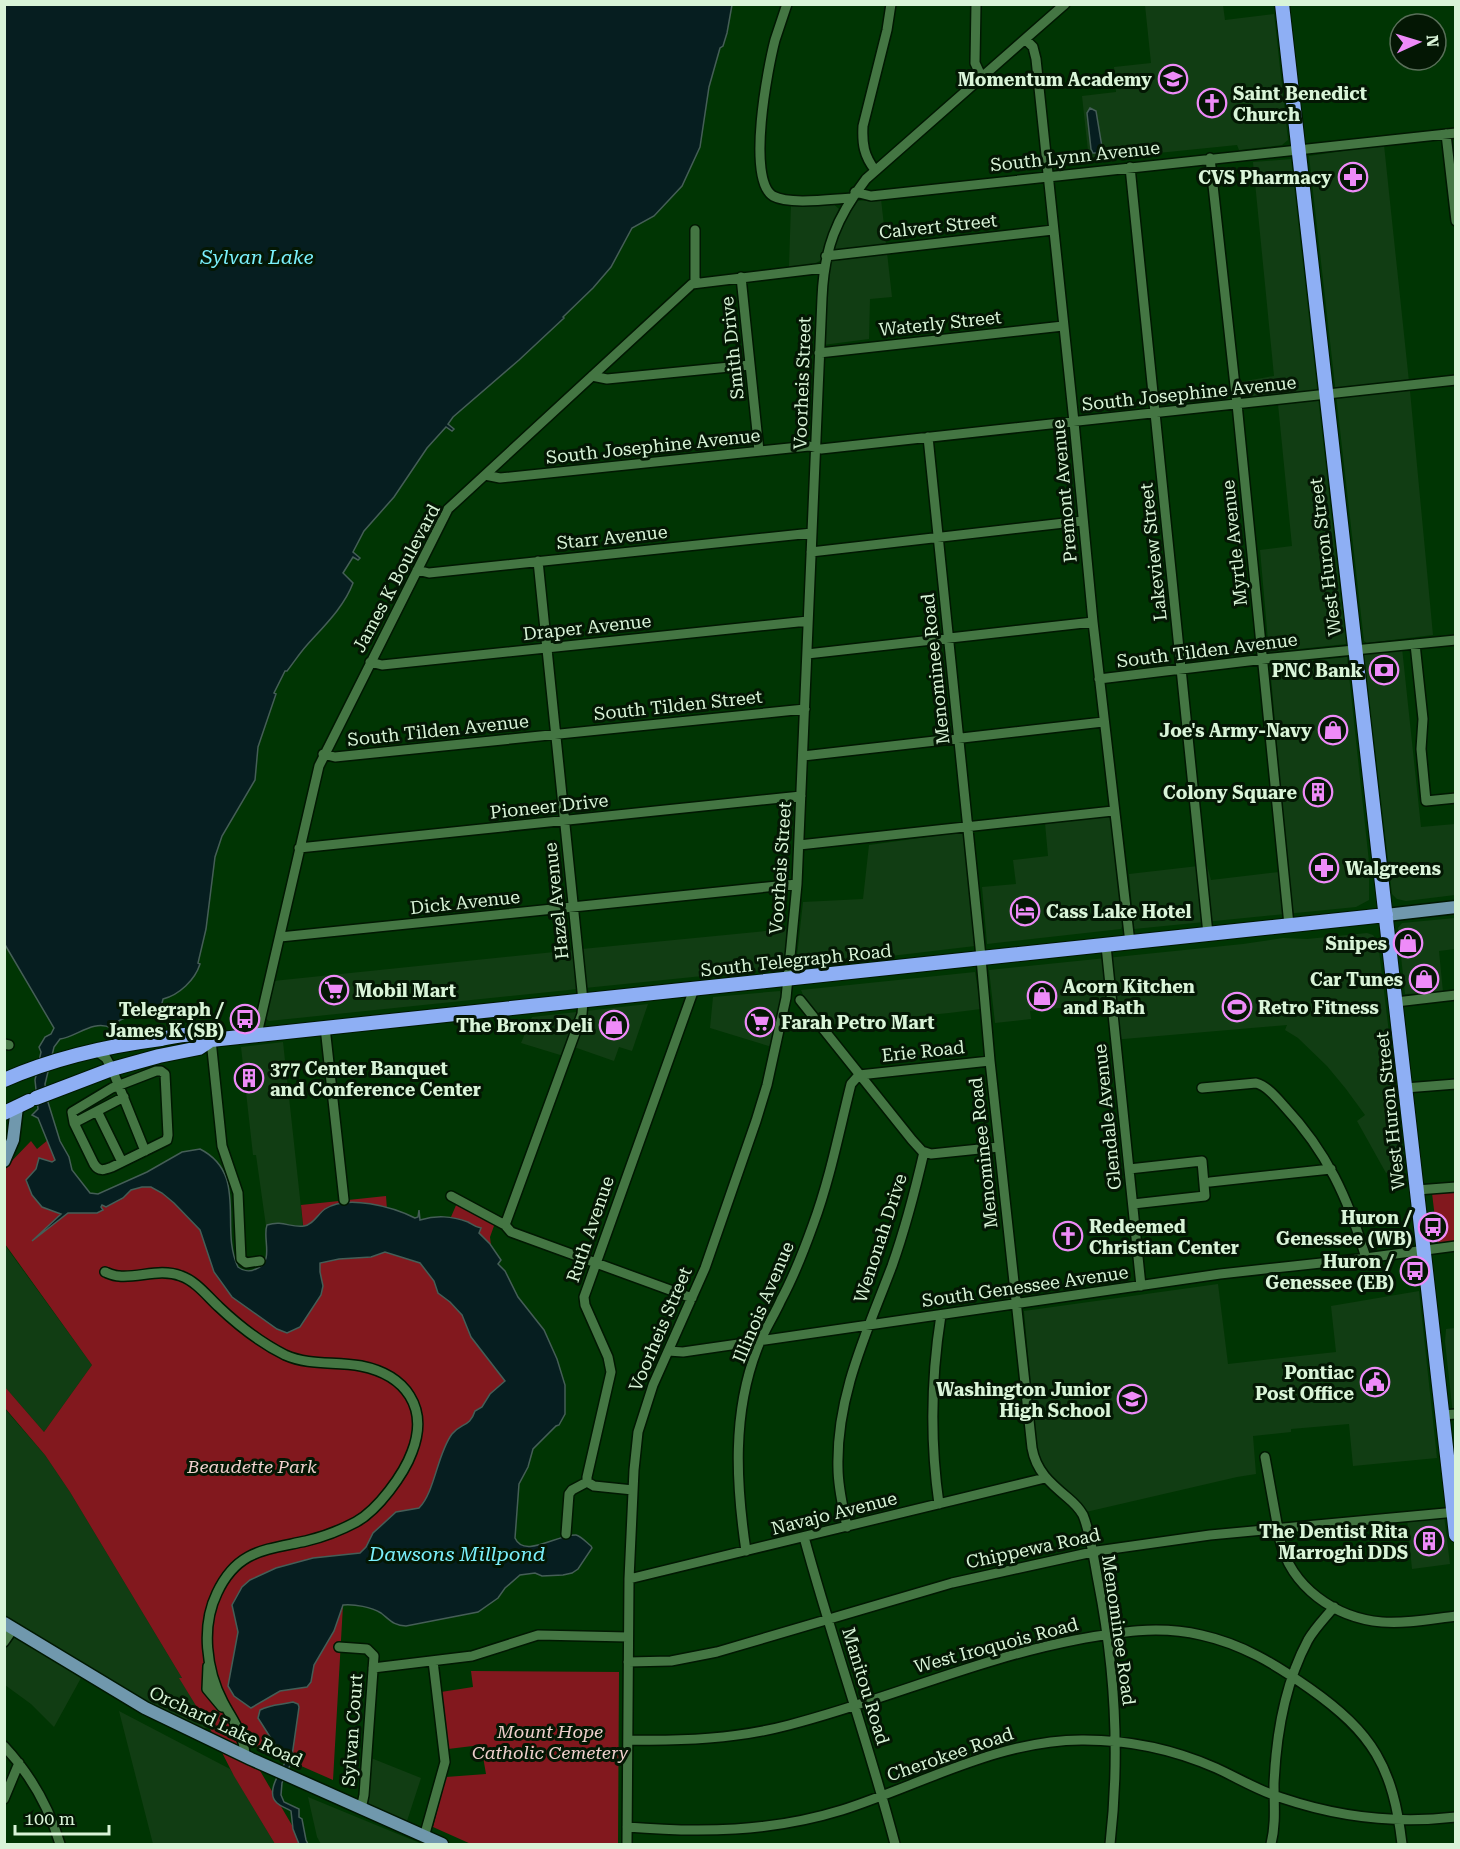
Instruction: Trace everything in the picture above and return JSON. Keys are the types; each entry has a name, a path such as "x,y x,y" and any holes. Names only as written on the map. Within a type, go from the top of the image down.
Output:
{"highway":[{"name":"West Huron Street","path":"1281,4 1424,1251 1449,1415 1455,1534"},
{"name":"South Telegraph Road","path":"211,1040 1386,915"},
{"path":"6,1081 38,1066 95,1050 141,1041 197,1035 211,1040"},
{"path":"27,1102 112,1069 199,1048 211,1040"}],"main road":[{"path":"1386,915 1455,907"},
{"path":"4,1161 27,1102"},
{"name":"Orchard Lake Road","path":"9,1626 139,1705 442,1845"}],"street":[{"name":"South Lynn Avenue","path":"787,4 775,40 762,110 759,165 768,192 775,197 788,200 853,195 872,196 1451,133"},
{"path":"875,170 865,153 862,142 863,126 887,30 891,4"},
{"path":"976,4 975,63 982,78"},
{"name":"Voorheis Street","path":"627,1845 629,1579 635,1451 640,1423 649,1396 705,1268 762,1103 786,998 797,884 819,352 826,255 838,220 853,195 875,170 1065,4"},
{"name":"Premont Avenue","path":"1026,40 1033,47 1036,59 1103,722 1130,943"},
{"path":"1451,133 1455,221"},
{"name":"Myrtle Avenue","path":"1210,158 1289,925"},
{"name":"Lakeview Street","path":"1130,167 1208,934"},
{"path":"695,230 695,283 824,268"},
{"name":"Calvert Street","path":"826,255 1053,230"},
{"name":"Smith Drive","path":"741,277 759,451"},
{"name":"James K Boulevard","path":"257,1034 314,779 323,754 448,509 695,283"},
{"name":"Waterly Street","path":"819,352 1063,326"},
{"path":"592,376 607,379 750,365"},
{"name":"South Josephine Avenue","path":"484,475 500,478 809,446 821,449 1455,380"},
{"name":"Menominee Road","path":"928,437 990,1061 1032,1448 1037,1466 1045,1478 1081,1511 1092,1552 1107,1634 1112,1687 1114,1796 1110,1845"},
{"path":"811,552 1082,521"},
{"name":"Starr Avenue","path":"417,570 429,573 812,533"},
{"name":"Hazel Avenue","path":"505,1225 582,1014 583,1001 537,561"},
{"name":"Draper Avenue","path":"370,662 382,665 808,621"},
{"path":"807,654 1093,622"},
{"name":"South Tilden Avenue","path":"1099,680 1455,640"},
{"path":"1415,644 1423,720 1421,749 1426,801 1455,798"},
{"name":"South Tilden Street","path":"555,734 805,709"},
{"path":"803,756 1103,722"},
{"name":"South Tilden Avenue","path":"323,754 336,757 555,734"},
{"name":"Pioneer Drive","path":"299,848 801,796"},
{"path":"799,846 1113,811"},
{"name":"Dick Avenue","path":"280,937 797,884"},
{"name":"Glendale Avenue","path":"1106,946 1141,1286"},
{"name":"Ruth Avenue","path":"587,1482 611,1372 608,1357 584,1302 595,1263 694,989"},
{"path":"1396,1002 1455,995"},
{"path":"800,1000 924,1152 934,1154 999,1147"},
{"path":"325,1027 344,1200"},
{"path":"211,1040 222,1146 238,1193 241,1259 246,1263 260,1261"},
{"path":"95,1050 106,1058 112,1069 145,1151"},
{"name":"Erie Road","path":"859,1075 990,1061"},
{"path":"156,1071 165,1074 167,1139 163,1144 104,1170 96,1168 71,1116 73,1111 118,1085 156,1071"},
{"name":"Illinois Avenue","path":"746,1551 738,1482 738,1436 747,1384 761,1341 785,1292 813,1225 833,1162 851,1084 859,1075"},
{"path":"1202,1088 1254,1083 1263,1086 1298,1122 1331,1169 1353,1214 1366,1258"},
{"path":"1405,1088 1455,1084"},
{"path":"74,1122 124,1097"},
{"path":"97,1111 122,1162"},
{"name":"Wenonah Drive","path":"847,1527 839,1485 839,1439 847,1391 905,1225 924,1152"},
{"path":"1129,1169 1202,1161 1205,1196 1132,1204"},
{"path":"1210,1182 1331,1169"},
{"path":"1417,1190 1455,1187"},
{"path":"451,1196 505,1225 511,1232 692,1298"},
{"name":"South Genessee Avenue","path":"668,1351 683,1352 1220,1274 1455,1246"},
{"path":"105,1272 119,1276 153,1273 182,1276 190,1280 247,1331 275,1349 310,1363 357,1365 377,1371 404,1389 413,1400 417,1410 418,1431 411,1455 392,1485 368,1513 351,1525 325,1535 260,1550 245,1558 232,1569 217,1592 211,1608 208,1651 217,1688 244,1740 245,1755"},
{"path":"939,1504 932,1419 935,1361 941,1315"},
{"path":"1265,1457 1284,1554 1296,1576 1313,1594 1334,1607 1381,1622 1455,1616"},
{"name":"Navajo Avenue","path":"629,1579 1045,1478"},
{"path":"566,1534 569,1494 572,1490 587,1482 594,1486 633,1490"},
{"name":"Chippewa Road","path":"628,1662 671,1661 697,1657 747,1645 952,1583 1092,1552 1188,1537 1454,1512"},
{"name":"Manitou Road","path":"804,1537 895,1845"},
{"path":"1271,1845 1281,1726 1293,1677 1308,1640 1334,1607"},
{"path":"4,1642 9,1626"},
{"name":"West Iroquois Road","path":"628,1740 691,1740 737,1736 787,1726 984,1662 1049,1645 1107,1634 1154,1629 1202,1635 1246,1650 1293,1677 1342,1712 1369,1742 1383,1765 1390,1782 1402,1845"},
{"path":"373,1668 475,1656 538,1635 628,1637"},
{"name":"Sylvan Court","path":"339,1647 370,1651 374,1656 364,1795 361,1809"},
{"path":"424,1837 445,1762 433,1661"},
{"name":"Cherokee Road","path":"627,1827 686,1832 760,1827 825,1814 987,1757 1022,1747 1066,1740 1114,1741 1155,1748 1187,1757 1275,1795 1339,1814 1399,1820 1455,1817"},
{"path":"4,1746 19,1762 45,1803 60,1845"},
{"path":"4,1798 19,1762"}],"shaded area":[{"name":"Momentum Academy","path":"1145,5 1223,5 1225,20 1274,14 1288,140 1282,145 1239,150 1237,145 1089,160 1082,96 1116,92 1114,67 1151,63"},
{"path":"1384,145 1433,635 1367,643 1364,641 1309,156"},
{"path":"1291,159 1346,644 1269,652 1260,550 1292,546 1278,404 1276,394 1242,397 1240,382 1274,376 1253,162"},
{"path":"881,199 892,297 870,299 869,339 823,345 826,283 833,245 839,229 857,201"},
{"path":"830,201 839,209 830,229 821,260 813,265 789,267 791,204"},
{"path":"1402,648 1421,827 1455,824 1455,895 1406,901 1397,899 1392,894 1364,653"},
{"path":"1347,657 1369,862 1369,900 1356,907 1134,929 1129,874 1207,865 1211,880 1288,871 1270,665"},
{"path":"1105,815 1113,820 1123,923 1121,929 987,944 982,887 1016,884 1013,860 1048,856 1045,823"},
{"path":"964,832 975,946 857,960 800,962 797,956 803,902 863,899 869,845"},
{"path":"1455,918 1455,949 1439,951 1443,992 1405,994 1398,928 1402,923"},
{"path":"786,929 784,965 780,968 585,988 582,949"},
{"path":"1367,933 1373,935 1378,942 1405,1165 1386,1173 1357,1121 1365,1115 1327,1066 1298,1038 1285,1030 1287,1025 1112,1040 1108,1003 1030,1011 1031,1019 995,1023 989,970 1283,938 1307,939"},
{"path":"574,950 578,989 269,1021 265,1018 273,981"},
{"path":"975,972 981,1009 949,1013 825,1025 805,1000 801,990"},
{"path":"780,991 782,995 772,1047 710,1028 713,997"},
{"path":"648,1004 632,1051 619,1047 614,1061 574,1047 570,1058 521,1043 532,1017"},
{"path":"283,1042 303,1226 284,1224 266,1226 256,1155 253,1155 241,1047"},
{"path":"4,1244 92,1365 44,1432 5,1387"},
{"name":"Washington Junior High School","path":"1218,1284 1228,1364 1336,1352 1331,1306 1419,1291 1437,1458 1353,1466 1349,1424 1291,1429 1291,1432 1253,1436 1256,1474 1086,1512 1079,1501 1061,1488 1043,1467 1037,1453 1024,1311"},
{"path":"1455,1328 1455,1433 1445,1342 1446,1329"},
{"path":"4,1408 45,1455 70,1492 209,1727 202,1729 136,1696 5,1615"},
{"path":"1444,1516 1450,1564 1412,1569 1407,1519"},
{"path":"4,1630 81,1678 54,1727 31,1704 5,1685"},
{"path":"119,1711 230,1769 275,1844 153,1844"},
{"path":"371,1758 421,1778 407,1821 368,1804"},
{"path":"308,1797 422,1844 321,1844 317,1837"}],"green space":[{"name":"Beaudette Park","path":"54,1135 75,1187 95,1203 142,1180 179,1174 239,1287 310,1293 301,1205 386,1196 387,1210 431,1239 451,1217 457,1203 495,1223 490,1237 495,1279 529,1372 343,1605 333,1780 242,1740 303,1844 275,1844 179,1678 182,1678 70,1492 45,1455 5,1408 5,1387 44,1432 92,1365 5,1244 5,1168 31,1141 37,1149"},
{"path":"1455,1191 1455,1241 1438,1243 1432,1193"},
{"name":"Mount Hope Catholic Cemetery","path":"471,1671 619,1672 618,1844 471,1844 433,1827 446,1777 486,1774 481,1745 448,1749 441,1692 473,1687"}],"water":[{"name":"Sylvan Lake","path":"4,5 732,5 727,33 723,46 720,48 709,87 700,147 682,186 654,216 632,228 611,267 564,318 453,417 448,424 454,429 452,431 446,427 427,448 394,497 364,531 353,552 360,558 358,560 353,557 343,573 353,583 344,600 285,671 274,693 276,694 258,747 255,780 222,836 215,857 206,929 198,970 180,990 163,999 160,1011 127,1017 111,1028 92,1027 60,1039 54,1047 45,1084 47,1099 72,1170 90,1193 98,1194 147,1172 182,1152 200,1149 215,1160 224,1172 229,1187 233,1252 238,1267 247,1271 262,1266 265,1261 267,1225 278,1223 307,1225 325,1209 334,1205 357,1202 383,1206 415,1218 418,1217 419,1210 420,1220 444,1217 468,1222 481,1228 479,1233 501,1260 498,1264 505,1271 518,1297 544,1330 557,1359 565,1385 565,1414 559,1425 533,1449 528,1467 519,1484 515,1538 519,1544 534,1546 576,1535 592,1548 578,1569 563,1575 542,1576 535,1573 520,1575 505,1588 498,1598 478,1612 406,1626 395,1624 373,1609 343,1605 334,1631 314,1665 311,1682 307,1687 280,1691 251,1708 234,1696 228,1686 238,1632 232,1605 242,1587 250,1580 276,1568 313,1558 360,1553 373,1533 396,1512 419,1508 429,1492 452,1434 471,1420 475,1411 482,1407 490,1394 505,1381 471,1337 462,1315 438,1293 434,1281 420,1263 385,1252 371,1257 320,1263 323,1286 321,1295 300,1327 287,1333 277,1329 232,1297 214,1272 200,1230 174,1203 151,1187 131,1190 123,1198 106,1207 102,1205 103,1210 97,1213 68,1213 32,1241 61,1214 42,1207 32,1195 26,1180 36,1169 39,1158 52,1162 55,1160 38,1118 32,1115 38,1109 35,1080 41,1052 39,1047 54,1028 4,943"},
{"path":"1090,108 1096,111 1102,147 1098,153 1093,153 1091,149 1087,113"},
{"path":"293,1702 299,1707 291,1763 282,1783 281,1795 284,1802 299,1809 299,1817 302,1819 308,1844 299,1844 293,1829 291,1811 279,1804 272,1794 275,1782 286,1761 279,1754 258,1718 260,1710 264,1708"}],"place":[{"name":"Momentum Academy","path":"1173,79"},
{"name":"Saint Benedict Church","path":"1212,103"},
{"name":"CVS Pharmacy","path":"1353,177"},
{"name":"PNC Bank","path":"1384,670"},
{"name":"Joe's Army-Navy","path":"1333,730"},
{"name":"Colony Square","path":"1318,792"},
{"name":"Walgreens","path":"1324,868"},
{"name":"Cass Lake Hotel","path":"1025,911"},
{"name":"Snipes","path":"1408,943"},
{"name":"Car Tunes","path":"1424,979"},
{"name":"Mobil Mart","path":"334,990"},
{"name":"Acorn Kitchen and Bath","path":"1042,996"},
{"name":"Retro Fitness","path":"1237,1007"},
{"name":"Telegraph / James K (SB)","path":"245,1019"},
{"name":"Farah Petro Mart","path":"760,1022"},
{"name":"The Bronx Deli","path":"614,1025"},
{"name":"377 Center Banquet and Conference Center","path":"249,1078"},
{"name":"Huron / Genessee (WB)","path":"1433,1227"},
{"name":"Redeemed Christian Center","path":"1068,1236"},
{"name":"Huron / Genessee (EB)","path":"1415,1271"},
{"name":"Pontiac Post Office","path":"1375,1382"},
{"name":"Washington Junior High School","path":"1132,1399"},
{"name":"The Dentist Rita Marroghi DDS","path":"1429,1541"}],"water label":[{"name":"Dawsons Millpond","path":"457,1554"}]}
